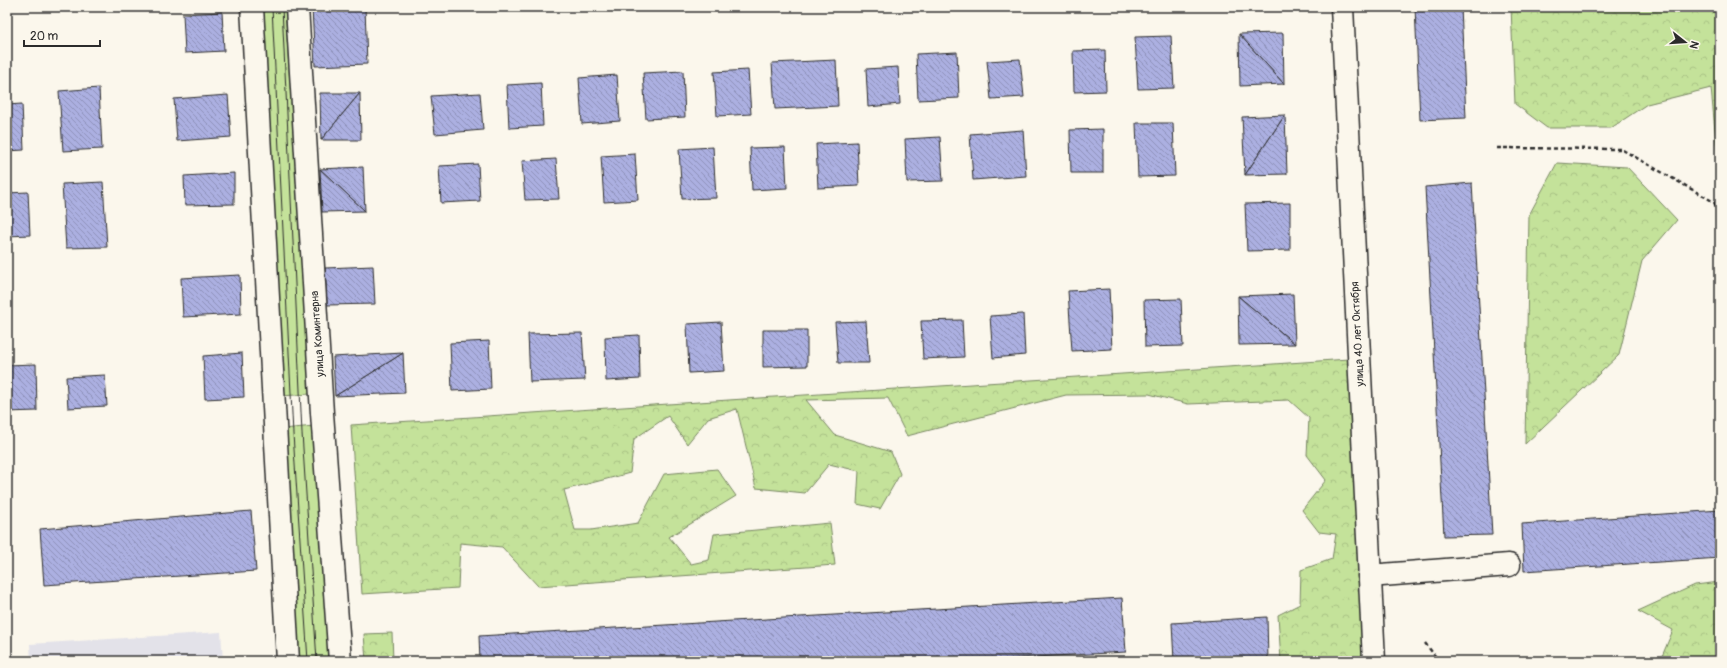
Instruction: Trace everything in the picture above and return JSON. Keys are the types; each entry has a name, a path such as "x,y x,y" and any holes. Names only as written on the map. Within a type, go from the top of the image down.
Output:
{"street":[{"path":"252,7 288,661"},
{"name":"улица Коминтерна","path":"297,7 340,661"},
{"name":"улица 40 лет Октября","path":"1342,7 1374,661"},
{"path":"1369,576 1509,565"}],"path":[{"path":"1497,148 1621,149 1714,202 1720,215"},
{"path":"1425,642 1439,661"}],"shaded area":[{"path":"221,632 223,661 31,661 30,644"}],"green space":[{"path":"256,7 285,7 310,394 281,396"},
{"path":"1511,7 1720,7 1720,184 1711,88 1647,104 1611,128 1547,128 1515,104"},
{"path":"1557,163 1627,167 1677,220 1642,261 1619,355 1525,444 1529,215"},
{"path":"1349,359 1365,661 1281,661 1278,615 1300,604 1301,570 1332,559 1336,534 1319,532 1302,510 1326,480 1307,455 1309,418 1289,400 1188,404 1149,394 1066,395 907,436 888,398 806,400 835,435 891,452 900,474 880,509 857,504 859,471 829,464 805,493 756,488 737,409 708,418 687,444 668,416 634,439 630,473 564,490 575,530 591,530 638,523 664,474 717,469 736,496 669,537 691,564 709,560 714,534 830,523 835,565 538,586 502,547 460,543 458,588 362,594 351,425"},
{"path":"314,426 329,661 298,661 283,429"},
{"path":"1720,582 1720,661 1660,661 1673,630 1638,611 1695,585"},
{"path":"392,633 393,661 366,661 364,634"}],"building":[{"path":"365,7 367,64 315,66 312,8"},
{"path":"1415,7 1461,7 1466,118 1420,120"},
{"path":"222,12 224,51 185,53 183,14"},
{"path":"1283,33 1284,84 1239,34"},
{"path":"1239,34 1284,84 1240,86"},
{"path":"1171,36 1174,88 1138,89 1135,37"},
{"path":"1105,50 1106,91 1074,92 1073,51"},
{"path":"957,52 959,98 918,100 916,54"},
{"path":"1020,59 1024,97 991,99 987,61"},
{"path":"836,60 838,106 775,109 772,63"},
{"path":"898,67 900,104 868,107 866,69"},
{"path":"748,70 751,114 717,116 714,72"},
{"path":"683,71 685,117 646,119 643,73"},
{"path":"617,75 620,121 582,124 579,78"},
{"path":"541,83 543,126 509,128 507,85"},
{"path":"99,88 102,149 63,151 59,91"},
{"path":"320,93 360,93 321,140"},
{"path":"360,93 361,140 321,140"},
{"path":"480,93 483,130 435,134 431,96"},
{"path":"228,95 231,137 177,141 174,99"},
{"path":"22,104 24,150 7,151 7,105"},
{"path":"1285,115 1245,175 1242,117"},
{"path":"1285,115 1287,174 1245,175"},
{"path":"1136,123 1173,123 1175,176 1138,177"},
{"path":"1103,129 1103,173 1071,173 1070,130"},
{"path":"1023,130 1026,176 973,180 970,134"},
{"path":"940,137 943,181 907,182 905,139"},
{"path":"857,142 859,186 818,188 816,144"},
{"path":"713,147 716,198 682,199 679,149"},
{"path":"785,147 787,188 752,190 750,148"},
{"path":"635,154 638,200 604,202 601,156"},
{"path":"556,159 559,199 525,200 522,161"},
{"path":"478,164 480,201 441,203 439,166"},
{"path":"363,167 365,211 320,169"},
{"path":"320,169 365,211 322,212"},
{"path":"234,173 234,204 185,205 184,176"},
{"path":"103,182 107,247 66,248 62,184"},
{"path":"1472,183 1492,535 1444,536 1425,187"},
{"path":"28,192 30,235 7,236 7,193"},
{"path":"1290,203 1290,250 1247,251 1245,204"},
{"path":"373,266 375,304 327,305 325,268"},
{"path":"240,275 241,314 183,317 181,278"},
{"path":"1109,289 1112,349 1072,351 1068,291"},
{"path":"1293,294 1295,344 1238,296"},
{"path":"1238,296 1295,344 1239,345"},
{"path":"1181,299 1183,346 1145,347 1144,300"},
{"path":"1023,314 1025,355 993,358 990,316"},
{"path":"962,320 964,357 923,359 921,321"},
{"path":"866,321 869,363 838,363 835,322"},
{"path":"721,322 724,371 689,373 687,324"},
{"path":"763,330 807,330 807,366 763,367"},
{"path":"582,333 585,380 530,382 528,334"},
{"path":"639,335 640,379 606,381 605,337"},
{"path":"489,341 491,389 452,391 450,343"},
{"path":"242,353 244,397 205,399 203,356"},
{"path":"403,353 405,393 335,396"},
{"path":"403,353 335,396 333,357"},
{"path":"36,364 37,411 7,412 7,365"},
{"path":"105,375 107,406 68,408 66,377"},
{"path":"1720,510 1720,558 1524,571 1522,524"},
{"path":"251,511 256,571 44,585 40,529"},
{"path":"1122,598 1126,652 964,661 480,661 479,636"},
{"path":"1267,617 1268,661 1174,661 1172,623"}],"tram line":[{"path":"272,7 293,434 308,661"},
{"path":"282,7 302,433 317,661"}]}
